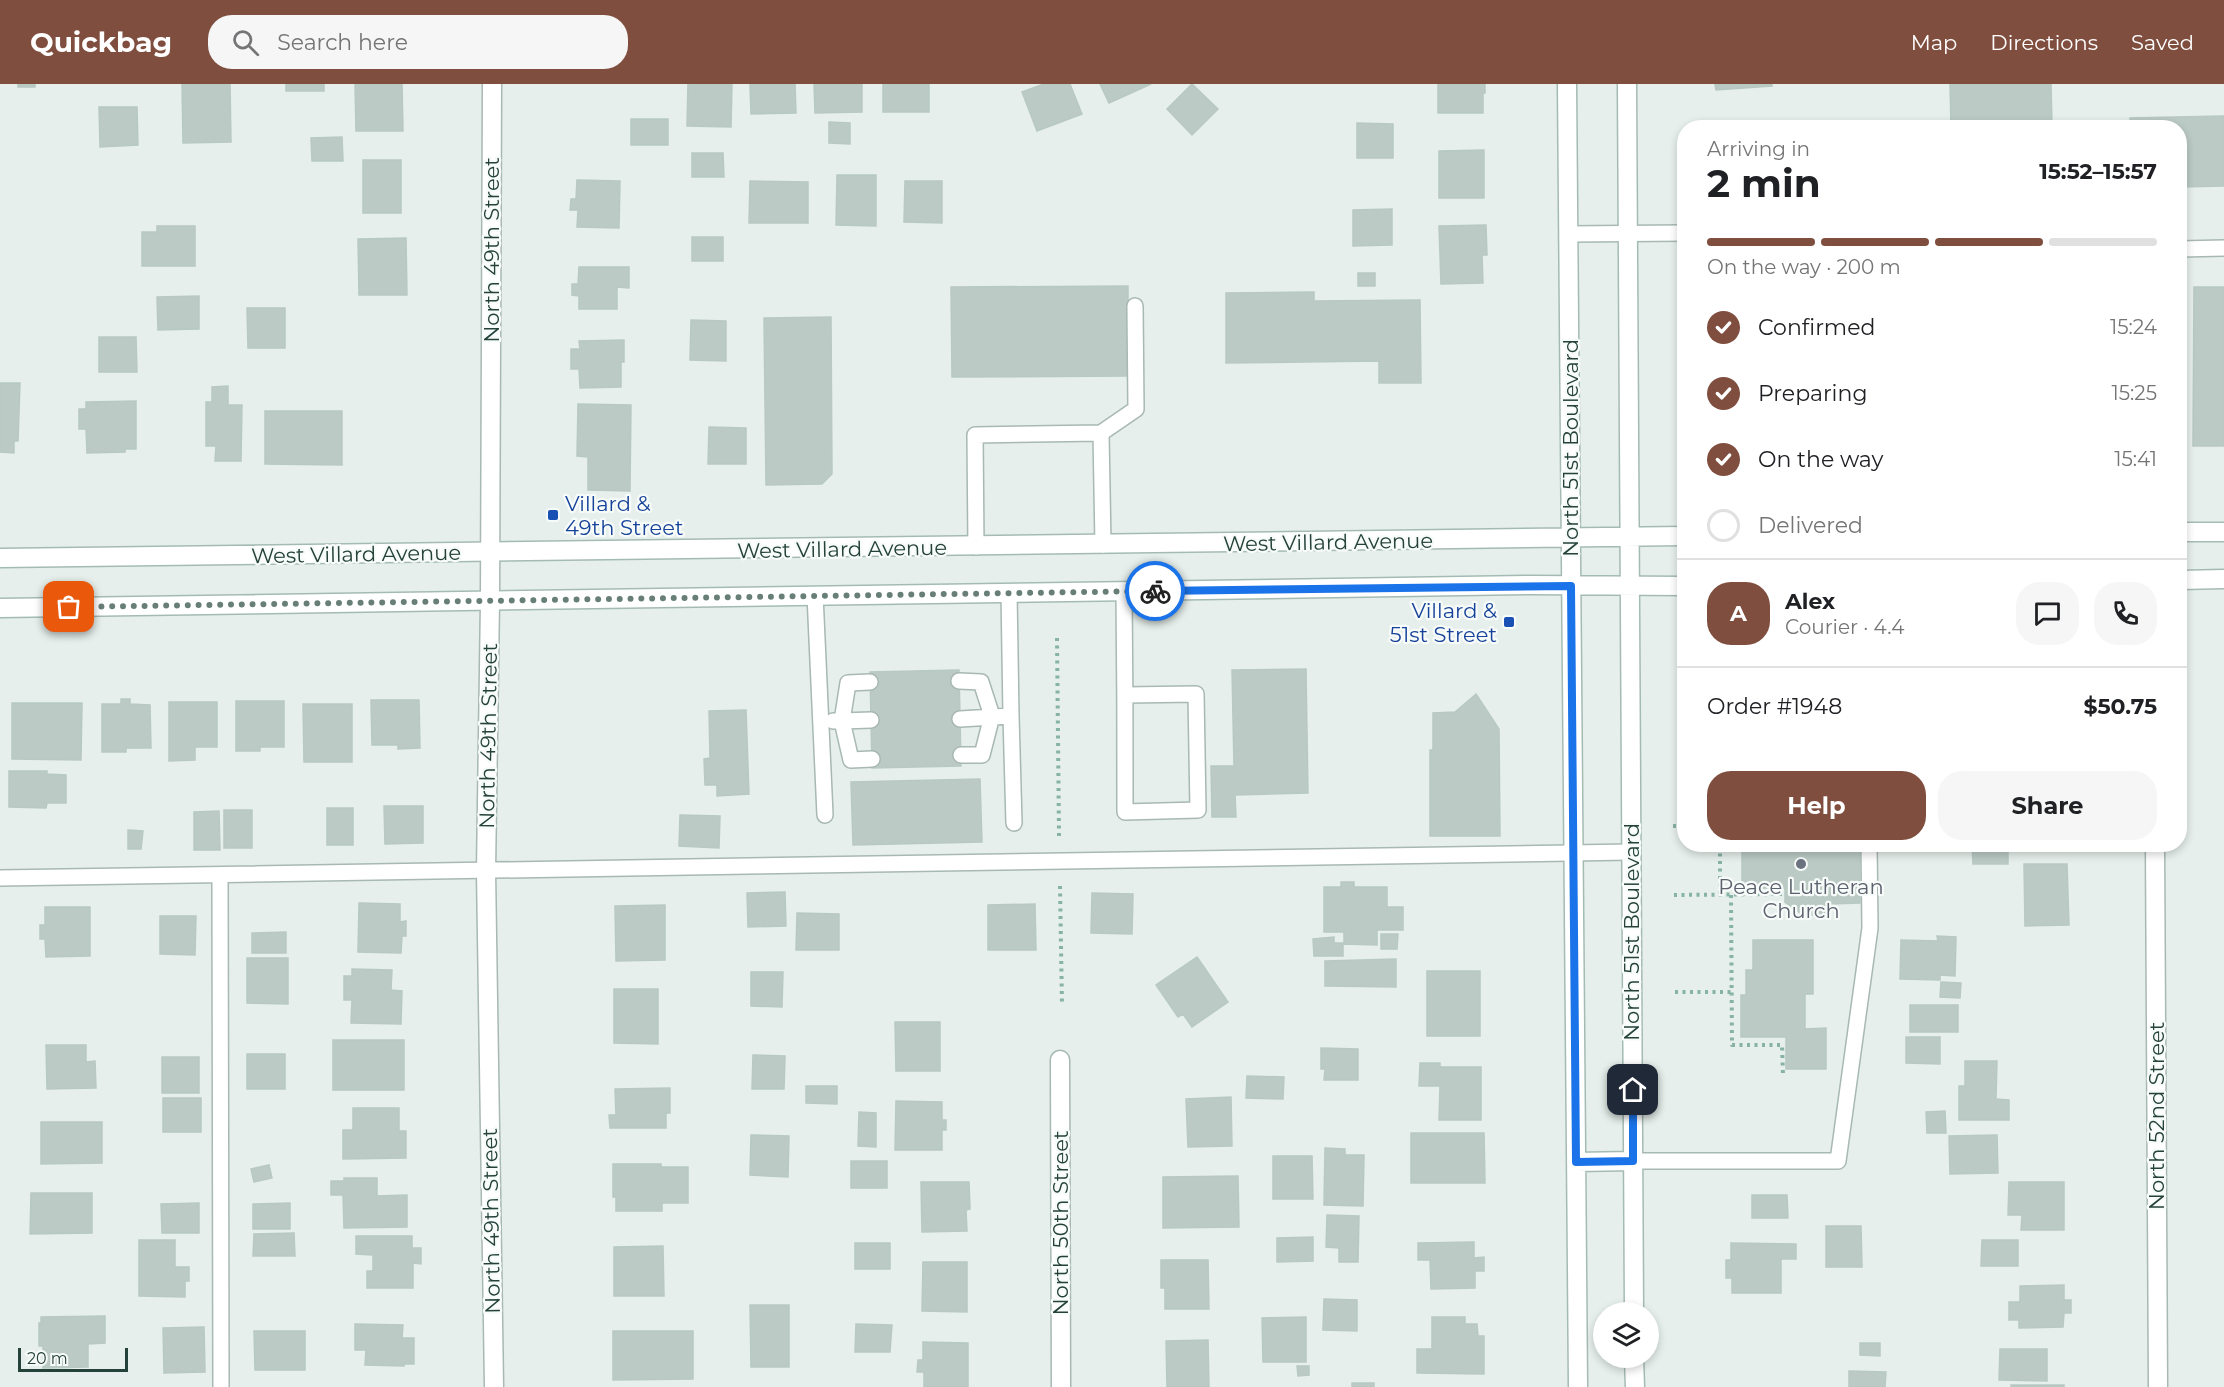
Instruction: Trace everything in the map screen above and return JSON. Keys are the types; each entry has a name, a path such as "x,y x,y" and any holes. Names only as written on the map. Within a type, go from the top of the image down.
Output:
{"street":[{"name":"North 49th Street","path":"492,84 490,601 486,871 494,1387"},
{"name":"North 51st Boulevard","path":"1567,84 1578,1387"},
{"name":"North 51st Boulevard","path":"1627,84 1634,1302"},
{"path":"2187,532 2224,532"},
{"name":"West Villard Avenue","path":"0,558 976,547 1677,536"},
{"path":"2187,580 2224,579"},
{"path":"0,608 1523,585 1677,586"},
{"name":"North 52nd Street","path":"2155,852 2158,1387"},
{"name":"North 50th Street","path":"1060,1060 1061,1387"},
{"path":"1576,1162 1633,1161"},
{"path":"1634,1368 1635,1387"}],"lane":[{"path":"1569,234 1677,232"},
{"path":"2187,249 2224,248"},
{"path":"976,547 975,435 1101,433 1136,408 1135,306"},
{"path":"1101,433 1103,545"},
{"path":"1124,591 1125,812 1198,810 1196,694 1125,695"},
{"path":"1009,592 1014,823"},
{"path":"815,595 825,815"},
{"path":"959,681 981,681 992,716 982,756 961,755"},
{"path":"870,682 848,683 842,721 852,760 872,759"},
{"path":"960,719 1011,716"},
{"path":"821,722 871,720"},
{"path":"0,878 1631,852"},
{"path":"1633,1161 1838,1161 1870,928 1869,852"},
{"path":"219,875 221,1387"}],"path":[{"path":"1057,638 1062,1005"},
{"path":"1720,852 1720,894"},
{"path":"1674,895 1785,894"},
{"path":"1731,895 1732,1044 1782,1045 1783,1075"},
{"path":"1675,992 1731,992"}],"building":[{"path":"18,84 35,84 35,87 18,87"},
{"path":"182,84 230,84 231,142 183,143"},
{"path":"286,84 324,84 324,91 286,91"},
{"path":"355,84 402,84 403,131 356,131"},
{"path":"688,84 732,84 731,127 687,126"},
{"path":"750,84 795,84 796,113 751,114"},
{"path":"814,84 862,84 862,112 815,113"},
{"path":"883,84 929,84 929,112 883,112"},
{"path":"1044,84 1070,84 1082,114 1037,131 1022,92"},
{"path":"1100,84 1151,84 1109,103"},
{"path":"1192,84 1218,109 1192,135 1167,109"},
{"path":"1438,84 1485,84 1483,113 1438,113"},
{"path":"1715,84 1772,84 1772,86 1716,90"},
{"path":"1950,84 2051,84 2052,120 1951,120"},
{"path":"99,107 137,107 138,145 100,147"},
{"path":"2224,116 2224,186 2187,187 2187,120 2130,120 2130,118"},
{"path":"631,119 668,119 668,145 631,145"},
{"path":"829,122 850,123 850,144 829,143"},
{"path":"1357,123 1393,124 1393,158 1357,158"},
{"path":"342,137 343,161 312,161 311,138"},
{"path":"1484,150 1484,198 1439,198 1439,151"},
{"path":"692,153 723,153 724,177 692,177"},
{"path":"363,160 401,160 401,213 363,213"},
{"path":"837,175 876,175 876,226 836,225"},
{"path":"577,180 620,181 619,228 577,227 578,210 570,210 571,199 576,199"},
{"path":"750,181 808,182 808,223 749,223"},
{"path":"905,181 942,181 942,223 904,222"},
{"path":"1392,209 1392,245 1353,246 1353,210"},
{"path":"1486,225 1487,255 1482,255 1483,283 1441,284 1439,226"},
{"path":"157,226 195,226 195,266 142,266 142,232 157,232"},
{"path":"692,237 723,237 723,261 692,261"},
{"path":"406,238 407,295 359,295 358,239"},
{"path":"579,267 629,267 629,288 617,287 617,309 579,309 579,296 572,295 572,284 578,284"},
{"path":"1358,273 1375,273 1375,286 1358,286"},
{"path":"1128,286 1128,376 952,377 951,287"},
{"path":"2194,287 2224,287 2224,446 2193,446"},
{"path":"1314,292 1314,301 1420,300 1421,383 1379,383 1379,361 1226,363 1226,293"},
{"path":"199,296 199,329 158,330 157,297"},
{"path":"247,308 285,308 285,348 248,348"},
{"path":"831,317 832,474 822,484 766,485 764,318"},
{"path":"691,320 726,321 726,361 690,360"},
{"path":"99,337 136,337 137,372 99,372"},
{"path":"624,340 621,387 580,388 579,369 571,369 571,349 580,349 579,341"},
{"path":"0,383 20,383 18,441 14,441 14,453 0,452"},
{"path":"228,386 228,405 242,405 241,461 215,461 216,446 206,446 206,402 212,402 212,387"},
{"path":"136,401 136,449 125,449 125,452 87,453 86,429 79,429 79,409 86,409 86,402"},
{"path":"578,404 631,405 630,491 588,490 588,457 577,456"},
{"path":"265,411 342,411 342,465 265,464"},
{"path":"709,427 746,428 746,464 708,464"},
{"path":"1306,669 1308,793 1235,795 1236,817 1212,817 1211,766 1234,766 1232,670"},
{"path":"959,670 961,766 872,768 870,672"},
{"path":"1476,694 1499,729 1500,836 1430,836 1430,750 1433,750 1433,713 1455,712"},
{"path":"121,699 130,699 130,704 150,705 151,748 126,748 126,752 102,752 102,704 121,704"},
{"path":"371,700 419,700 420,748 398,749 398,745 372,745"},
{"path":"236,701 284,701 284,747 260,747 260,751 236,751"},
{"path":"169,702 217,702 217,747 195,747 195,760 169,761"},
{"path":"12,703 82,703 81,760 12,759"},
{"path":"303,704 352,704 352,762 304,762"},
{"path":"746,710 749,794 717,796 717,785 705,785 704,759 710,758 709,711"},
{"path":"9,771 47,771 47,774 66,775 66,803 47,803 46,808 9,807"},
{"path":"980,779 982,842 853,845 851,782"},
{"path":"384,806 423,806 423,843 385,844"},
{"path":"327,808 353,808 353,845 327,845"},
{"path":"224,810 252,810 252,848 224,848"},
{"path":"219,811 220,850 194,850 194,812"},
{"path":"680,815 720,816 719,848 679,846"},
{"path":"128,830 143,831 141,849 128,849"},
{"name":"Peace Lutheran Church","path":"1742,852 1859,852 1860,903 1830,904 1827,915 1803,915 1785,902 1785,888 1750,888 1750,883 1742,884"},
{"path":"1972,852 2008,852 2008,864 1973,864"},
{"path":"2024,864 2067,864 2069,925 2025,926"},
{"path":"1341,882 1354,882 1354,887 1387,887 1387,907 1403,907 1403,930 1377,930 1377,945 1344,944 1344,932 1324,932 1324,887 1341,887"},
{"path":"785,892 786,926 748,927 747,893"},
{"path":"1092,893 1133,894 1132,934 1091,933"},
{"path":"359,903 400,904 400,922 406,921 406,936 402,936 401,953 358,952"},
{"path":"1035,904 1036,950 988,950 988,905"},
{"path":"665,905 665,960 616,961 615,906"},
{"path":"45,907 90,907 90,956 46,957 45,939 40,939 40,925 45,925"},
{"path":"797,913 839,914 839,950 796,950"},
{"path":"160,916 196,916 195,955 160,954"},
{"path":"286,932 286,953 252,953 252,933"},
{"path":"1381,934 1398,934 1397,949 1381,949"},
{"path":"1937,936 1956,937 1955,976 1940,975 1940,980 1900,979 1901,940 1938,941"},
{"path":"1334,937 1334,943 1343,943 1343,956 1314,956 1313,939"},
{"path":"1753,940 1813,940 1813,994 1805,994 1805,1029 1826,1028 1826,1069 1786,1069 1786,1037 1741,1037 1741,995 1746,995 1746,970 1753,970"},
{"path":"1197,957 1228,1002 1192,1027 1183,1014 1178,1017 1156,985"},
{"path":"247,958 288,958 288,1004 247,1003"},
{"path":"1396,959 1396,987 1325,986 1325,961"},
{"path":"352,969 392,970 391,990 402,991 401,1024 351,1023 352,1000 344,1000 344,976 352,976"},
{"path":"1427,971 1480,971 1480,1036 1427,1036"},
{"path":"751,972 783,972 782,1007 751,1006"},
{"path":"1941,982 1961,983 1960,998 1940,997"},
{"path":"614,989 658,989 658,1044 614,1043"},
{"path":"1910,1005 1958,1005 1958,1032 1910,1032"},
{"path":"895,1022 940,1022 940,1071 896,1071"},
{"path":"1906,1037 1940,1037 1940,1064 1906,1063"},
{"path":"333,1040 404,1040 404,1090 333,1090"},
{"path":"46,1045 86,1045 86,1062 95,1061 96,1088 47,1089"},
{"path":"1321,1048 1358,1049 1358,1080 1324,1080 1325,1069 1321,1069"},
{"path":"247,1054 285,1054 285,1089 247,1089"},
{"path":"753,1055 785,1056 784,1089 752,1089"},
{"path":"162,1057 199,1057 199,1093 162,1093"},
{"path":"1965,1061 1997,1061 1996,1099 2009,1100 2009,1120 1959,1120 1959,1086 1965,1086"},
{"path":"1420,1063 1440,1063 1440,1067 1481,1067 1481,1120 1439,1120 1440,1086 1419,1086"},
{"path":"1247,1076 1284,1077 1283,1099 1246,1098"},
{"path":"806,1086 837,1086 837,1104 806,1103"},
{"path":"670,1088 670,1113 666,1113 666,1128 610,1128 609,1115 616,1115 615,1089"},
{"path":"1231,1097 1232,1146 1188,1147 1186,1099"},
{"path":"163,1098 201,1098 201,1132 163,1132"},
{"path":"896,1101 942,1102 942,1120 946,1120 946,1130 942,1130 942,1150 895,1150"},
{"path":"353,1108 399,1108 399,1131 406,1131 406,1158 343,1159 343,1130 353,1130"},
{"path":"1945,1111 1946,1133 1927,1133 1926,1112"},
{"path":"859,1112 876,1113 876,1147 858,1146"},
{"path":"41,1122 102,1122 102,1163 41,1164"},
{"path":"1411,1133 1484,1133 1485,1183 1411,1183"},
{"path":"751,1135 789,1136 788,1177 750,1175"},
{"path":"1997,1135 1998,1173 1950,1174 1949,1136"},
{"path":"1325,1148 1345,1149 1345,1155 1364,1155 1363,1206 1324,1205"},
{"path":"1273,1156 1312,1156 1313,1199 1273,1199"},
{"path":"851,1161 887,1161 887,1188 851,1188"},
{"path":"613,1164 661,1164 661,1167 688,1167 688,1203 662,1203 662,1211 616,1211 616,1197 613,1197"},
{"path":"269,1165 272,1178 254,1182 251,1169"},
{"path":"1238,1176 1239,1227 1163,1228 1163,1177"},
{"path":"344,1178 377,1178 377,1196 407,1195 407,1227 344,1228 343,1195 331,1195 331,1181 344,1181"},
{"path":"921,1182 969,1182 970,1209 966,1210 967,1231 922,1232"},
{"path":"2009,1182 2064,1182 2064,1230 2021,1230 2022,1215 2008,1215"},
{"path":"31,1193 92,1193 92,1233 30,1234"},
{"path":"1752,1195 1787,1195 1788,1218 1752,1218"},
{"path":"199,1203 199,1233 162,1233 161,1204"},
{"path":"290,1203 290,1229 253,1229 253,1204"},
{"path":"1327,1215 1359,1216 1358,1262 1339,1262 1339,1248 1326,1247"},
{"path":"1826,1226 1861,1226 1862,1267 1826,1267"},
{"path":"294,1233 295,1256 253,1256 254,1234"},
{"path":"356,1236 412,1236 412,1248 421,1248 421,1264 413,1263 413,1288 367,1288 367,1271 373,1271 373,1255 356,1254"},
{"path":"1313,1237 1313,1261 1277,1262 1277,1238"},
{"path":"139,1240 175,1240 175,1267 189,1267 189,1281 185,1281 185,1297 139,1296"},
{"path":"1982,1240 2018,1240 2018,1266 1981,1266"},
{"path":"1474,1242 1474,1258 1484,1257 1484,1271 1475,1271 1475,1288 1431,1289 1430,1260 1418,1260 1418,1243"},
{"path":"855,1243 890,1243 890,1269 855,1269"},
{"path":"1731,1243 1796,1244 1796,1259 1781,1259 1781,1293 1732,1293 1732,1278 1726,1278 1726,1260 1731,1260"},
{"path":"663,1246 664,1296 614,1296 614,1247"},
{"path":"1161,1260 1208,1260 1209,1309 1165,1309 1165,1288 1161,1288"},
{"path":"923,1262 967,1262 967,1312 922,1311"},
{"path":"2064,1285 2064,1300 2071,1300 2071,1313 2064,1313 2063,1327 2019,1328 2019,1320 2009,1320 2009,1302 2020,1302 2020,1286"},
{"path":"1324,1299 1357,1300 1357,1331 1323,1330"},
{"path":"750,1305 789,1305 789,1367 751,1367"},
{"path":"105,1316 105,1343 88,1344 88,1367 43,1368 43,1346 39,1346 41,1317"},
{"path":"1306,1317 1306,1362 1263,1362 1262,1318"},
{"path":"1432,1317 1465,1317 1465,1324 1477,1324 1478,1336 1484,1336 1484,1374 1417,1373 1417,1349 1432,1349"},
{"path":"355,1324 403,1325 402,1338 414,1338 414,1364 365,1365 366,1350 355,1350"},
{"path":"856,1324 892,1325 890,1352 855,1352"},
{"path":"204,1327 205,1372 164,1373 163,1328"},
{"path":"254,1331 305,1331 305,1370 255,1370"},
{"path":"613,1331 693,1331 693,1379 613,1380"},
{"path":"1208,1340 1209,1387 1167,1387 1166,1341"},
{"path":"923,1342 968,1343 968,1387 924,1387 924,1372 917,1372 918,1360 923,1360"},
{"path":"1860,1343 1880,1343 1880,1356 1860,1355"},
{"path":"2000,1349 2047,1349 2047,1381 1999,1380"},
{"path":"1297,1366 1309,1366 1309,1375 1298,1376"},
{"path":"1849,1371 1886,1372 1885,1387 1849,1387"},
{"path":"1352,1383 1374,1383 1374,1387 1352,1387"},
{"path":"2011,1385 2064,1385 2064,1387 2011,1387"}],"way so far":[{"path":"69,607 1155,591"}],"place":[{"name":"Villard & 49th Street","path":"553,515"},
{"name":"Villard & 51st Street","path":"1509,622"},
{"name":"Peace Lutheran Church","path":"1801,864"}],"route":[{"path":"1155,591 1571,586 1576,1162 1633,1161 1633,1090"}]}
